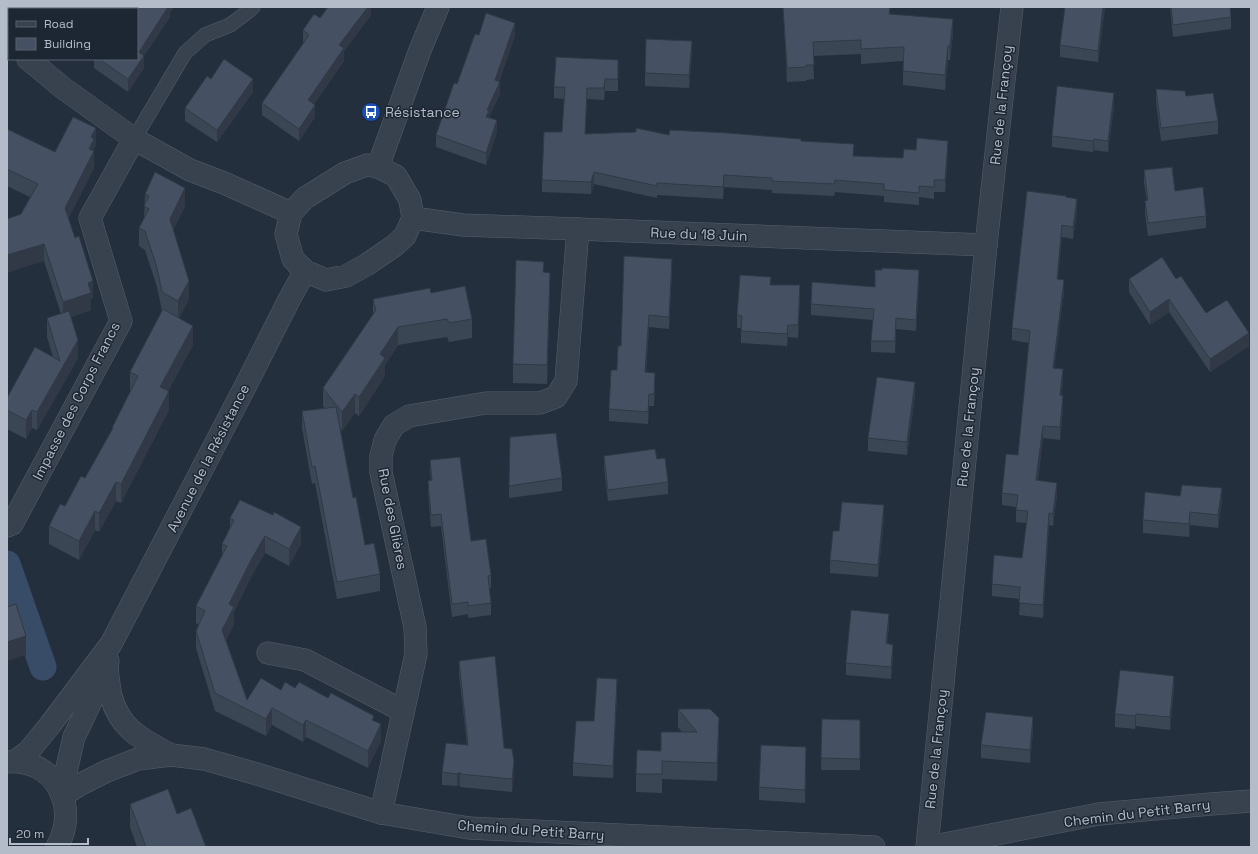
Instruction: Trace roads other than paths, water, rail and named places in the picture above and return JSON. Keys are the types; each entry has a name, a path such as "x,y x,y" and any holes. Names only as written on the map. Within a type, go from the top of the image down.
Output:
{"street":[{"path":"378,167 400,104 438,7"},
{"name":"Rue de la Françoy","path":"928,847 986,245 1012,7"},
{"path":"29,60 64,88 134,139 190,170 224,183 291,213"},
{"name":"Impasse des Corps Francs","path":"7,526 12,524 121,321 90,218 134,139"},
{"path":"367,164 378,167 396,176 410,200 413,218 405,236 394,246 366,265 346,276 326,280 305,271 293,259 286,234 291,213 305,198 345,173 367,164"},
{"name":"Rue du 18 Juin","path":"413,218 463,226 986,245"},
{"name":"Rue des Glières","path":"381,813 416,654 416,627 381,472 381,456 385,440 394,425 410,416 486,403 540,404 556,397 566,380 578,229"},
{"name":"Avenue de la Résistance","path":"11,762 28,752 46,731 111,644 305,271"},
{"name":"Avenue de la Résistance","path":"62,794 74,737 107,668 111,644"},
{"path":"268,653 305,660 403,711"},
{"path":"107,668 111,696 119,717 125,725 138,736 171,755"},
{"name":"Chemin du Petit Barry","path":"62,794 107,771 138,759 171,755 204,759 381,813 469,828 667,842 874,847"},
{"path":"11,762 31,765 46,773 55,782 62,794 66,809 66,822 61,839 56,847"},
{"name":"Chemin du Petit Barry","path":"928,847 1099,814 1251,801"}],"lane":[{"path":"134,139 186,53 205,35 230,25 252,7"}],"waterway":[{"path":"7,564 43,667"}],"place":[{"name":"Résistance","path":"371,112"}]}
